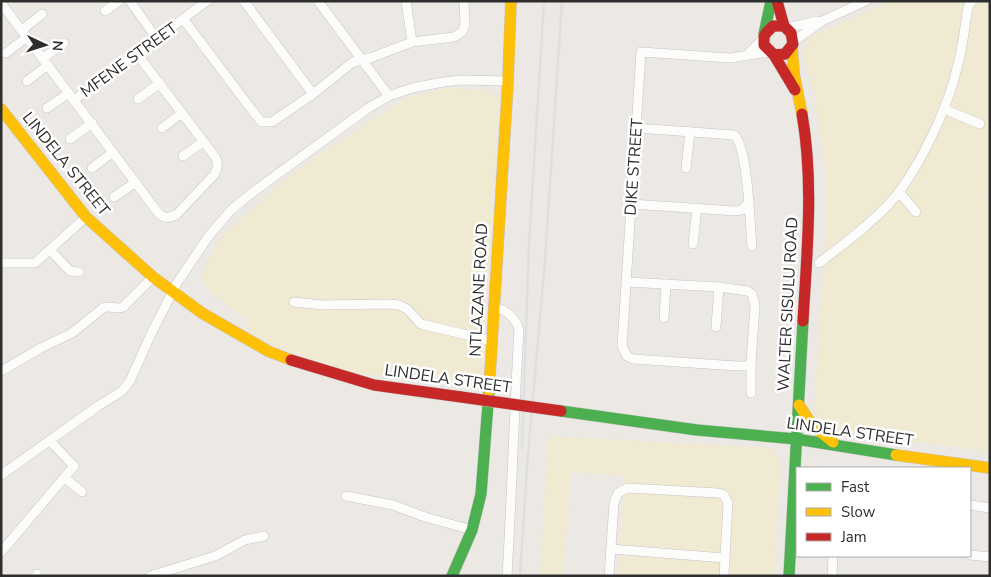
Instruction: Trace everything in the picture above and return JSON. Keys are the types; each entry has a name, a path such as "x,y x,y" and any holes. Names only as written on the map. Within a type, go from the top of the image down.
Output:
{"street":[{"path":"106,11 119,1"},
{"path":"130,1 157,39"},
{"name":"MFENE STREET","path":"47,108 72,96 138,54 207,1"},
{"path":"244,1 313,94"},
{"path":"318,1 389,96"},
{"path":"406,1 412,42"},
{"path":"184,20 262,122 272,122 313,94 353,62 412,42 454,36 462,32 464,25 464,1"},
{"name":"NTLAZANE ROAD","path":"452,576 472,530 480,502 483,481 508,81 511,1"},
{"path":"771,1 764,36 764,47 772,54"},
{"path":"776,1 786,27 791,33 793,44"},
{"path":"747,54 785,54 793,44 822,21 866,1"},
{"path":"819,263 879,214 899,192 926,148 944,109 958,65 968,7 972,1"},
{"path":"3,7 160,214 167,218 173,216 218,169 216,158 138,54"},
{"path":"6,53 42,14"},
{"path":"747,54 773,26 786,27 822,21"},
{"path":"27,81 64,43"},
{"name":"WALTER SISULU ROAD","path":"789,576 810,202 808,160 803,118 792,58 793,44"},
{"name":"DIKE STREET","path":"747,54 730,58 641,52 622,346 627,356 633,359 737,366 750,363"},
{"name":"WALTER SISULU ROAD","path":"772,54 798,95"},
{"path":"1,475 122,391 173,291 208,237 231,210 296,159 367,109 389,96 419,86 443,82 462,80 508,81"},
{"path":"138,99 160,83"},
{"name":"LINDELA STREET","path":"1,109 86,217 153,277 202,313 231,331 268,351 307,366 374,385 697,430 796,439 898,456 990,468"},
{"path":"944,109 980,124"},
{"path":"162,128 182,113"},
{"path":"70,139 92,123"},
{"path":"636,128 734,135 738,138 742,152 749,202 752,246"},
{"path":"686,168 690,132"},
{"path":"183,156 203,142"},
{"path":"92,168 113,152"},
{"path":"114,197 136,182"},
{"path":"899,192 916,212"},
{"path":"631,204 735,211 742,210 749,202"},
{"path":"693,244 697,208"},
{"path":"1,263 35,263 86,217"},
{"path":"50,250 70,271 80,272"},
{"path":"1,371 41,348 72,334 103,308 107,306 123,307 153,277"},
{"path":"627,282 719,287 748,291 752,294 755,305 750,363 751,393"},
{"path":"664,318 666,284"},
{"path":"716,327 719,287"},
{"path":"294,302 322,305 399,305 407,309 421,324 467,337 492,341"},
{"path":"494,307 501,309 518,322 519,330 514,398 512,504 507,576"},
{"path":"798,404 813,428 839,445"},
{"path":"1,552 74,466 50,441"},
{"path":"65,478 82,492"},
{"path":"609,576 614,503 616,496 627,488 718,493 724,495 728,503 724,576"},
{"path":"346,496 393,505 472,530"},
{"path":"971,505 990,508"},
{"path":"150,576 166,574 215,556 245,540 264,536"},
{"path":"611,549 725,558"},
{"path":"971,554 990,557"},
{"path":"832,576 833,557"}],"sand":[{"path":"890,1 990,1 990,171 985,202 990,203 990,452 826,430 814,411 825,239 825,164 815,101 803,52 810,37"},
{"path":"448,88 489,90 499,97 481,388 351,372 274,346 246,331 249,319 214,296 202,281 203,270 222,236 297,170 406,98"},
{"path":"548,436 771,448 780,460 774,576 618,576 624,476 571,472 563,576 540,576"}],"railway":[{"path":"522,448 529,242 544,1"},
{"path":"520,576 527,466 545,261 562,1"}],"traffic: fast":[{"path":"764,34 771,1"},
{"path":"789,576 803,321"},
{"path":"452,576 472,530 481,494 489,391"},
{"path":"561,411 697,430 796,439 896,455"}],"traffic: slow":[{"path":"489,391 508,81 511,1"},
{"path":"792,46 794,74 802,114"},
{"path":"1,109 86,217 153,277 202,313 268,351 291,360"},
{"path":"799,405 813,426 833,442"},
{"path":"896,455 990,468"}],"traffic: jam":[{"path":"777,1 784,26"},
{"path":"774,55 785,54 793,44 791,33 784,26 773,26 764,37 764,45 774,55 795,90"},
{"path":"802,114 806,140 809,191 803,321"},
{"path":"291,360 374,385 461,397"},
{"path":"461,397 561,411"}]}
